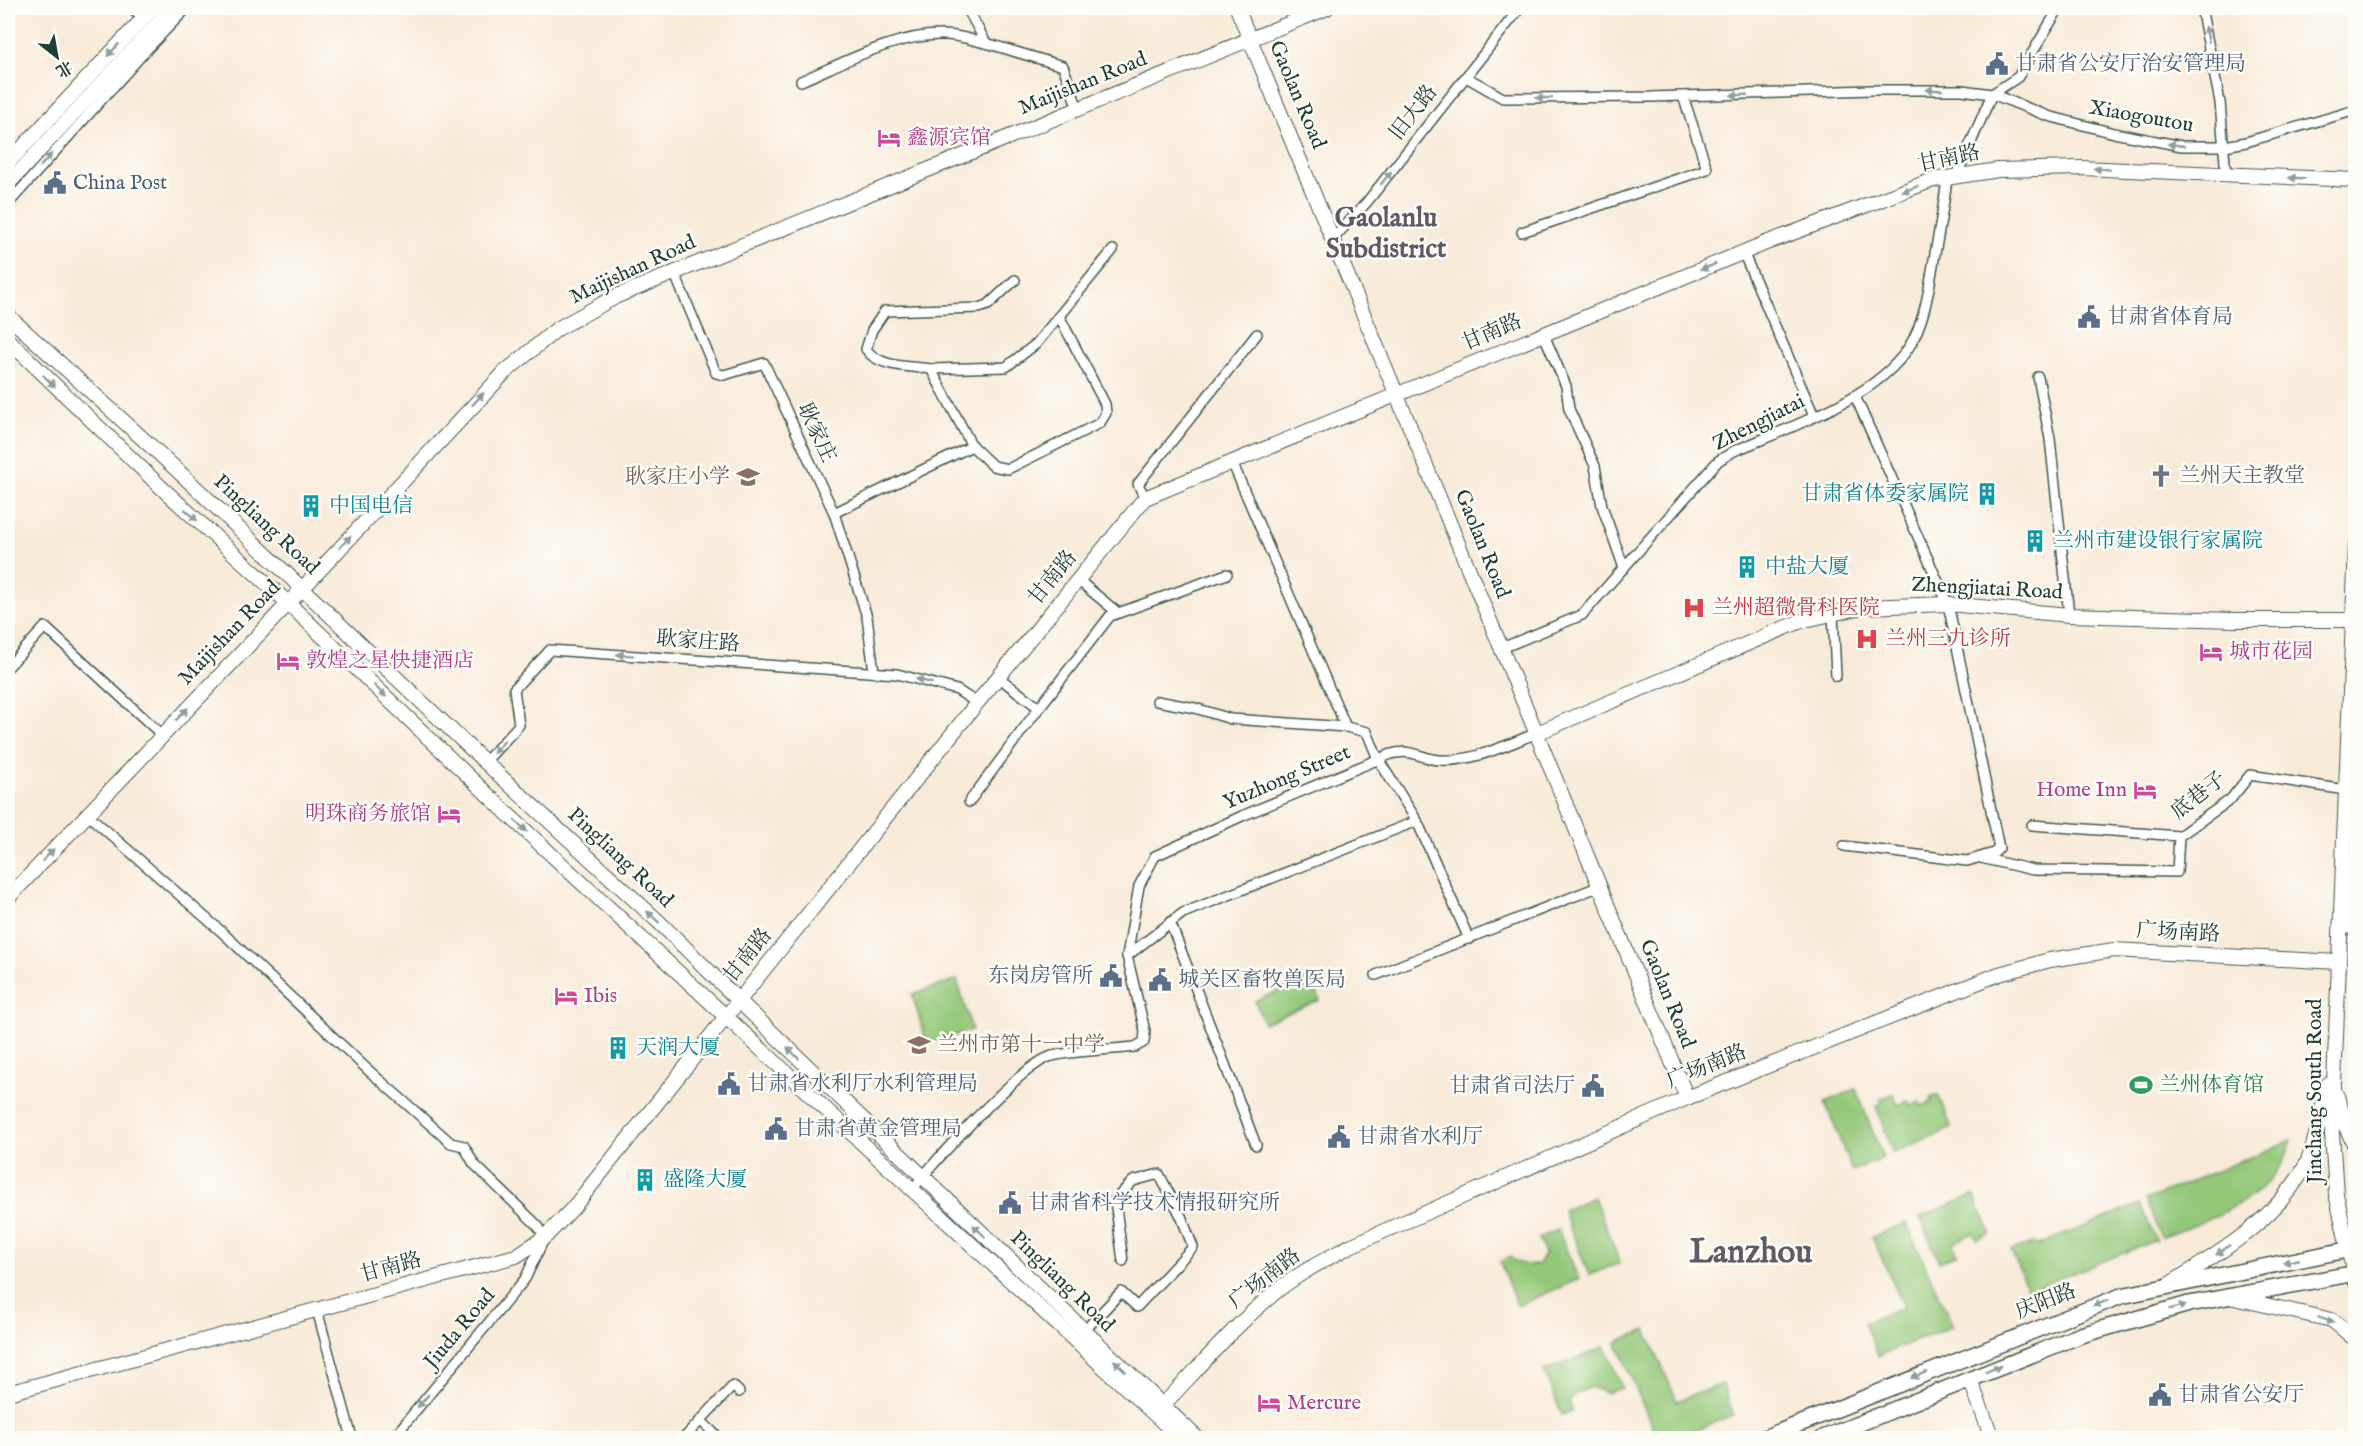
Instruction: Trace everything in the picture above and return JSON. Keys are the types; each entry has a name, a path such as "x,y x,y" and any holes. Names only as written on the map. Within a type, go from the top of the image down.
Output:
{"main road":[{"name":"庆阳路","path":"1764,1438 2121,1296 2165,1287 2353,1265"},
{"name":"庆阳路","path":"1823,1438 2081,1335 2189,1304 2353,1265"}],"street":[{"path":"132,8 143,18"},
{"path":"8,163 153,8"},
{"path":"8,184 172,8"},
{"path":"8,204 142,54 187,8"},
{"path":"967,8 986,43"},
{"name":"Gaolan Road","path":"1237,8 1334,238 1687,1098"},
{"name":"Maijishan Road","path":"8,897 303,588 504,372 557,329 617,296 674,272 1326,8"},
{"name":"旧大路","path":"1334,238 1367,202 1520,8"},
{"path":"1992,94 2018,77 2059,8"},
{"path":"2201,8 2213,58 2226,175"},
{"path":"801,81 881,46 922,37 944,35 986,43 1063,66 1078,109"},
{"name":"Xiaogoutou","path":"1466,77 1503,98 1962,90 1992,94 2048,116 2114,133 2182,146 2224,146 2246,142 2355,110"},
{"name":"Zhengjiatai","path":"1502,648 1582,615 1718,461 1855,396 1888,370 1909,348 1920,325 1952,177 1992,94"},
{"path":"1522,232 1707,169 1683,96"},
{"name":"甘南路","path":"8,1393 516,1256 545,1237 573,1208 977,703 1145,498 1743,252 1933,180 1998,170 2081,168 2355,180"},
{"path":"1015,279 988,305 979,308 885,311 872,330 866,349 871,357 880,362 931,369 1006,367 1036,344 1113,250"},
{"path":"1743,252 1814,416"},
{"name":"耿家庄","path":"674,272 716,373 724,375 764,363 834,513 867,616 874,672"},
{"name":"Pingliang Road","path":"8,316 660,922 739,1002 1197,1438"},
{"path":"931,369 972,447 993,466 1008,469 1100,423 1106,413 1105,404 1059,316"},
{"path":"1145,498 1138,484 1257,334"},
{"path":"1544,335 1566,386 1569,409 1595,466 1602,506 1624,568"},
{"name":"Pingliang Road","path":"8,340 521,826 1180,1438"},
{"path":"2038,377 2050,439 2069,615"},
{"path":"1844,846 1967,861 1994,853 1999,848 1948,603 1855,396"},
{"path":"834,513 972,447"},
{"path":"1232,462 1346,727"},
{"name":"Jinchang South Road","path":"2353,1265 2336,1194 2332,1166 2333,1062 2341,931 2354,624 2355,546"},
{"path":"969,802 1110,616 1227,574"},
{"path":"1078,580 1118,613"},
{"name":"Zhengjiatai Road","path":"1537,733 1801,621 1862,607 1948,603 2069,615 2354,624"},
{"path":"1833,613 1836,676"},
{"path":"8,667 45,627 162,735"},
{"name":"耿家庄路","path":"486,762 519,725 514,689 550,650 897,674 957,690 977,703"},
{"path":"998,678 1039,708"},
{"path":"1157,701 1195,708 1231,719 1346,727 1367,732 1378,759 1417,821 1469,939"},
{"name":"Yuzhong Street","path":"913,1189 932,1164 1020,1076 1038,1062 1052,1056 1135,1047 1144,1042 1144,1031 1127,956 1139,885 1155,856 1242,816 1378,759 1403,751 1439,760 1470,759 1537,733"},
{"name":"底巷子","path":"2032,825 2179,836 2230,800 2250,775 2346,790"},
{"path":"87,814 223,933 367,1069 451,1143 464,1146 474,1164 538,1226 545,1237"},
{"path":"1127,956 1183,913 1417,821"},
{"path":"1979,857 2033,870 2177,872 2179,836"},
{"path":"1376,975 1600,886"},
{"name":"Jinchang South Road","path":"2341,931 2355,906"},
{"path":"1170,922 1256,1145"},
{"path":"2341,931 2355,927"},
{"name":"广场南路","path":"1162,1406 1245,1319 1274,1293 1307,1270 1350,1246 1687,1098 1999,974 2050,960 2114,950 2338,962"},
{"path":"2333,1062 2339,1103 2355,1148"},
{"path":"2165,1287 2219,1254 2277,1206 2307,1163 2333,1062"},
{"path":"1084,1331 1121,1292 1137,1307 1193,1247 1181,1216 1159,1174 1133,1182 1115,1200 1123,1261"},
{"name":"Jiuda Road","path":"393,1438 525,1279 545,1237"},
{"path":"2228,1296 2332,1320 2355,1340"},
{"path":"317,1310 352,1438"},
{"path":"1970,1379 1992,1438"},
{"path":"684,1438 733,1386 739,1392"},
{"path":"701,1421 719,1438"}],"green space":[{"path":"1311,977 1320,1000 1264,1023 1255,1001"},
{"path":"957,980 972,1030 927,1044 912,994"},
{"path":"1856,1089 1883,1158 1852,1171 1825,1102"},
{"path":"1893,1094 1898,1105 1908,1101 1911,1106 1919,1102 1922,1106 1932,1102 1931,1098 1938,1095 1952,1128 1893,1153 1876,1106 1882,1103 1880,1099"},
{"path":"2292,1140 2284,1160 2257,1192 2221,1214 2161,1238 2146,1200"},
{"path":"1974,1195 1991,1234 1977,1239 1973,1233 1952,1243 1957,1254 1939,1262 1920,1217"},
{"path":"1594,1197 1620,1263 1589,1275 1563,1210"},
{"path":"2140,1204 2156,1240 2028,1291 2011,1250 2033,1243 2038,1245"},
{"path":"1906,1223 1953,1326 1878,1356 1864,1323 1904,1307 1872,1237"},
{"path":"1558,1230 1579,1279 1517,1306 1500,1262 1510,1257 1526,1265 1538,1265 1545,1253 1538,1238"},
{"path":"1646,1330 1677,1401 1722,1384 1733,1415 1675,1438 1657,1438 1616,1342"},
{"path":"1605,1347 1622,1388 1606,1393 1591,1387 1576,1394 1569,1401 1572,1411 1562,1415 1544,1371"}],"place":[{"name":"甘肃省公安厅治安管理局","path":"1997,64"},
{"name":"鑫源宾馆","path":"889,138"},
{"name":"China Post","path":"55,183"},
{"name":"甘肃省体育局","path":"2089,317"},
{"name":"兰州天主教堂","path":"2161,476"},
{"name":"耿家庄小学","path":"748,477"},
{"name":"甘肃省体委家属院","path":"1987,494"},
{"name":"中国电信","path":"311,506"},
{"name":"兰州市建设银行家属院","path":"2035,541"},
{"name":"中盐大厦","path":"1747,567"},
{"name":"兰州超微骨科医院","path":"1694,608"},
{"name":"兰州三九诊所","path":"1867,639"},
{"name":"城市花园","path":"2211,652"},
{"name":"敦煌之星快捷酒店","path":"288,661"},
{"name":"Home Inn","path":"2145,790"},
{"name":"明珠商务旅馆","path":"449,814"},
{"name":"东岗房管所","path":"1111,976"},
{"name":"城关区畜牧兽医局","path":"1160,980"},
{"name":"Ibis","path":"566,996"},
{"name":"兰州市第十一中学","path":"919,1045"},
{"name":"天润大厦","path":"618,1048"},
{"name":"甘肃省水利厅水利管理局","path":"729,1084"},
{"name":"兰州体育馆","path":"2141,1085"},
{"name":"甘肃省司法厅","path":"1593,1086"},
{"name":"甘肃省黄金管理局","path":"776,1129"},
{"name":"甘肃省水利厅","path":"1339,1137"},
{"name":"盛隆大厦","path":"645,1180"},
{"name":"甘肃省科学技术情报研究所","path":"1010,1203"},
{"name":"甘肃省公安厅","path":"2160,1395"},
{"name":"Mercure","path":"1269,1403"}],"district":[{"name":"Gaolanlu Subdistrict","path":"1386,234"},
{"name":"Lanzhou","path":"1751,1253"}]}
